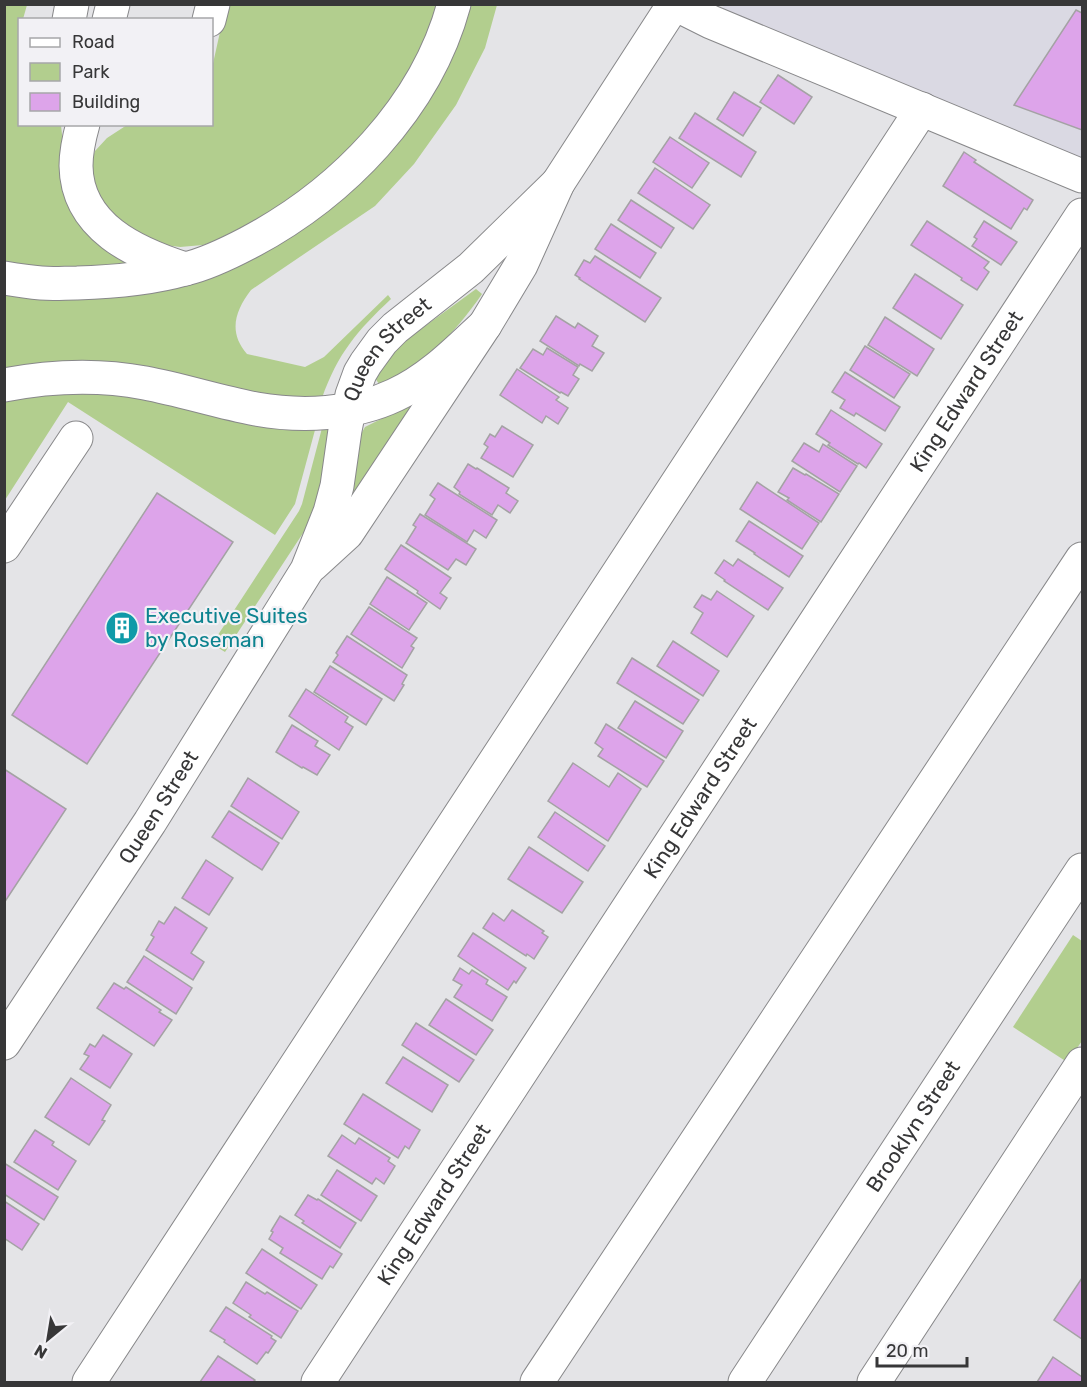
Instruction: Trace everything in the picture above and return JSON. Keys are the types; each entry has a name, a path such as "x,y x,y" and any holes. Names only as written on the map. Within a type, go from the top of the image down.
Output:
{"main road":[{"path":"4,278 43,283 107,282 144,277 208,262 272,230 336,182 368,152 394,122 414,95 429,67 443,38 454,4"},
{"path":"675,4 711,22 1083,176"},
{"name":"Queen Street","path":"307,570 347,533 484,325 521,265 558,183 675,4"},
{"path":"89,1383 922,110"},
{"path":"87,128 76,157 77,179 87,206 95,218 125,244 163,262 185,269"},
{"name":"Queen Street","path":"4,1042 150,822 307,570 330,512 337,486 349,409 360,373 382,341 395,328 471,268 558,183"},
{"name":"King Edward Street","path":"318,1383 1083,214"},
{"path":"4,385 48,378 100,377 145,383 259,409 302,413 349,409 397,395 440,367 484,325"},
{"path":"4,546 76,438"},
{"path":"537,1383 1083,559"},
{"name":"Brooklyn Street","path":"746,1383 1083,870"},
{"path":"874,1383 1083,1064"}],"shaded area":[{"path":"725,4 1082,5 1082,173 713,21"}],"green space":[{"path":"4,5 27,5 23,18 18,18 18,126 61,126 63,144 128,262 91,270 5,265"},
{"path":"226,5 438,5 430,28 404,80 385,109 360,139 302,193 229,236 203,245 180,247 165,245 123,225 97,197 91,163 95,151 107,138 125,126 213,126 213,64"},
{"path":"469,5 497,5 485,48 456,105 414,164 375,206 251,290 238,314 237,338 247,354 305,367 324,357 388,295 391,299 358,333 342,355 322,398 289,400 5,370 5,294 69,300 90,298 281,242"},
{"path":"476,289 482,294 461,322 437,347 411,368 379,384 375,378 390,356 410,337"},
{"path":"38,392 130,394 274,428 315,430 295,504 275,535 68,402 5,500 5,399"},
{"path":"419,400 354,493 361,434 365,427"},
{"path":"322,428 330,428 320,494 309,524 225,652 212,644 299,511"},
{"path":"1073,935 1082,941 1082,1041 1067,1062 1013,1027"}],"building":[{"path":"1076,10 1082,13 1082,130 1014,105"},
{"path":"778,75 812,97 794,124 760,102"},
{"path":"734,92 761,108 743,136 717,119"},
{"path":"695,113 756,152 741,177 679,138"},
{"path":"670,137 709,163 692,188 653,162"},
{"path":"964,152 976,160 974,162 1033,200 1027,210 1024,208 1011,229 943,186"},
{"path":"655,168 710,205 693,229 638,193"},
{"path":"631,200 674,228 661,248 618,220"},
{"path":"927,221 989,262 984,268 989,272 977,290 911,245"},
{"path":"984,221 1017,242 1001,265 972,246 977,239 974,237"},
{"path":"611,224 656,253 640,278 595,249"},
{"path":"595,256 661,298 645,322 575,275 584,260 590,263"},
{"path":"915,274 963,305 941,339 893,308"},
{"path":"556,316 575,328 578,323 598,336 592,346 604,353 592,371 580,364 579,366 540,341"},
{"path":"885,317 934,349 917,376 868,345"},
{"path":"865,346 910,374 894,398 850,370"},
{"path":"547,348 578,367 573,375 579,379 568,396 520,368 533,349 543,355"},
{"path":"517,369 559,397 556,400 568,408 558,424 546,416 542,423 500,395"},
{"path":"845,372 900,407 885,431 856,413 854,416 840,408 845,400 832,392"},
{"path":"831,410 882,444 866,468 828,445 830,443 816,434"},
{"path":"502,426 533,445 513,477 481,458 488,447 484,444 490,434 495,437"},
{"path":"804,443 819,452 823,444 857,466 840,492 792,461"},
{"path":"468,464 509,488 506,493 518,501 510,513 498,505 492,515 459,494 460,492 454,487"},
{"path":"793,468 839,494 821,522 778,492"},
{"path":"757,482 819,523 802,549 740,509"},
{"path":"438,483 497,520 486,538 474,530 467,542 425,515 435,499 430,495"},
{"name":"Executive Suites by Roseman","path":"157,493 233,542 87,764 12,715"},
{"path":"420,514 476,549 466,565 456,559 448,570 406,543 416,527 413,525"},
{"path":"749,521 803,556 789,577 736,541"},
{"path":"401,545 451,578 440,593 447,598 440,609 385,569"},
{"path":"738,559 783,588 768,610 715,573 724,560 733,566"},
{"path":"387,577 427,603 409,630 370,604"},
{"path":"717,591 754,616 727,657 691,633 703,613 694,607 702,595 711,600"},
{"path":"369,607 417,638 402,668 351,634"},
{"path":"347,636 407,675 394,701 333,662"},
{"path":"673,641 719,671 703,696 657,666"},
{"path":"632,658 699,700 683,724 617,683"},
{"path":"330,666 382,699 366,725 314,692"},
{"path":"306,689 348,717 345,722 353,727 339,750 289,716"},
{"path":"635,701 683,731 666,758 618,728"},
{"path":"606,724 664,761 647,787 598,756 603,749 595,743"},
{"path":"292,725 318,741 315,746 330,755 317,775 276,752"},
{"path":"573,763 609,787 618,773 641,789 608,841 548,801"},
{"path":"4,769 66,809 4,903"},
{"path":"248,778 299,812 282,839 231,806"},
{"path":"229,811 279,843 262,870 212,837"},
{"path":"555,812 605,846 588,871 538,837"},
{"path":"529,847 583,882 562,913 508,879"},
{"path":"206,860 233,878 209,915 182,898"},
{"path":"175,907 207,928 191,953 204,962 193,980 146,950 154,937 151,935 159,921 164,924"},
{"path":"512,910 544,931 542,933 548,937 534,959 483,928 493,913 504,921"},
{"path":"473,933 526,968 508,990 458,956"},
{"path":"144,956 192,988 176,1014 127,982"},
{"path":"460,968 469,974 472,970 488,980 486,984 507,997 492,1021 454,997 462,985 453,980"},
{"path":"114,983 124,989 126,987 172,1020 154,1046 97,1008"},
{"path":"446,999 493,1030 476,1055 429,1025"},
{"path":"416,1023 474,1060 459,1082 402,1045"},
{"path":"103,1035 132,1054 110,1088 80,1069 89,1056 84,1054 90,1044 95,1047"},
{"path":"403,1057 448,1085 432,1112 386,1083"},
{"path":"71,1078 111,1105 102,1120 105,1121 89,1145 45,1117"},
{"path":"363,1094 420,1130 409,1149 405,1146 398,1158 344,1124"},
{"path":"35,1130 54,1142 52,1145 76,1161 58,1190 14,1162"},
{"path":"342,1135 355,1144 359,1138 390,1158 388,1161 395,1166 384,1184 376,1178 372,1184 328,1156"},
{"path":"4,1163 58,1197 44,1220 4,1194"},
{"path":"337,1170 377,1196 361,1221 321,1195"},
{"path":"308,1195 356,1223 340,1248 302,1223 304,1221 295,1215"},
{"path":"4,1201 39,1224 22,1250 4,1238"},
{"path":"280,1216 342,1254 333,1268 330,1266 322,1279 280,1253 283,1248 269,1239"},
{"path":"262,1249 317,1285 301,1309 246,1273"},
{"path":"1082,1278 1082,1339 1054,1320"},
{"path":"246,1282 298,1311 281,1338 249,1317 251,1315 233,1303"},
{"path":"226,1307 272,1336 271,1338 276,1341 257,1364 210,1331"},
{"path":"218,1356 255,1380 253,1382 200,1382"},
{"path":"1053,1357 1082,1377 1082,1382 1037,1382"}],"place":[{"name":"Executive Suites by Roseman","path":"122,628"}]}
